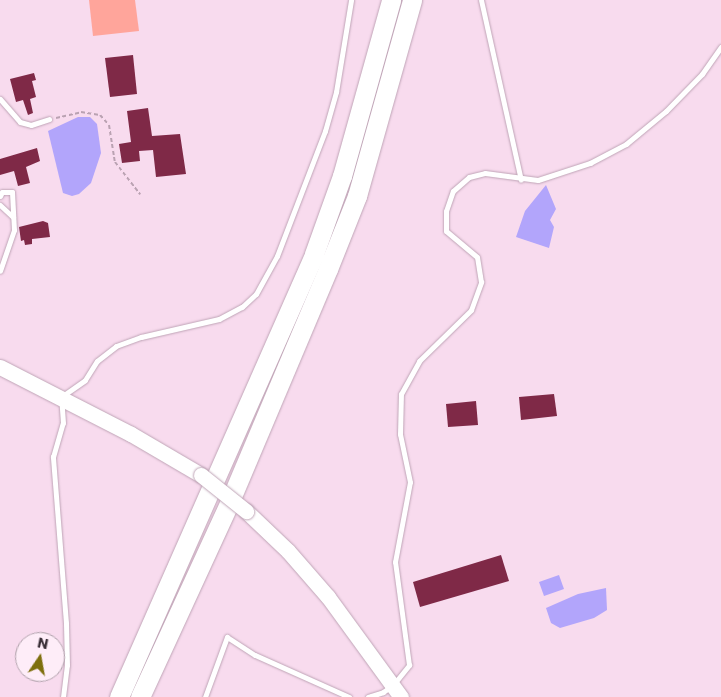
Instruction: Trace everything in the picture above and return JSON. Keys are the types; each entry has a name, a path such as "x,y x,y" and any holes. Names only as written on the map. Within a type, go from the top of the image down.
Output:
{"highway":[{"path":"119,697 214,488 321,236 345,166 391,0"},
{"path":"140,697 230,501 357,196 412,0"}],"street":[{"path":"0,367 61,397 201,475 246,511 288,551 328,597 397,691"}],"lane":[{"path":"63,697 67,665 66,622 53,457 63,423 61,397 85,380 97,361 116,346 141,337 219,320 242,308 256,294 271,270 325,131 336,92 352,0"},
{"path":"481,0 521,180"},
{"path":"368,697 397,691 409,665 396,586 395,562 410,482 400,434 401,394 419,361 471,310 481,282 476,257 446,231 446,211 453,191 469,177 485,173 521,180 538,180 590,163 626,144 666,111 702,74 721,47"},
{"path":"0,99 20,122 30,125 49,119"},
{"path":"0,196 2,192 12,192 14,230 0,271"},
{"path":"0,205 13,217"},
{"path":"205,697 227,637 264,659 349,697"}],"path":[{"path":"49,119 81,112 100,115 109,125 115,162 140,194"}],"shaded area":[{"path":"89,0 135,0 139,31 93,36"},
{"path":"78,117 90,117 97,124 101,153 91,183 79,194 72,196 63,193 48,131"},
{"path":"546,185 556,209 550,220 554,227 549,248 516,237 525,211"},
{"path":"559,575 564,589 544,596 539,582"},
{"path":"606,588 607,610 594,618 560,628 551,623 546,608 578,594"}],"building":[{"path":"133,55 137,94 110,97 105,58"},
{"path":"34,73 36,80 32,81 36,97 30,99 33,113 28,115 23,100 16,102 10,79"},
{"path":"148,108 152,136 180,134 186,174 156,177 153,150 139,151 140,161 122,163 119,144 131,142 127,111"},
{"path":"37,148 40,161 26,167 30,183 18,186 14,171 0,175 0,159"},
{"path":"43,221 48,223 50,237 32,239 32,244 25,245 24,240 21,241 19,227"},
{"path":"554,394 557,416 521,420 519,397"},
{"path":"476,401 478,425 448,427 446,404"},
{"path":"501,555 509,581 420,607 413,582"}]}
